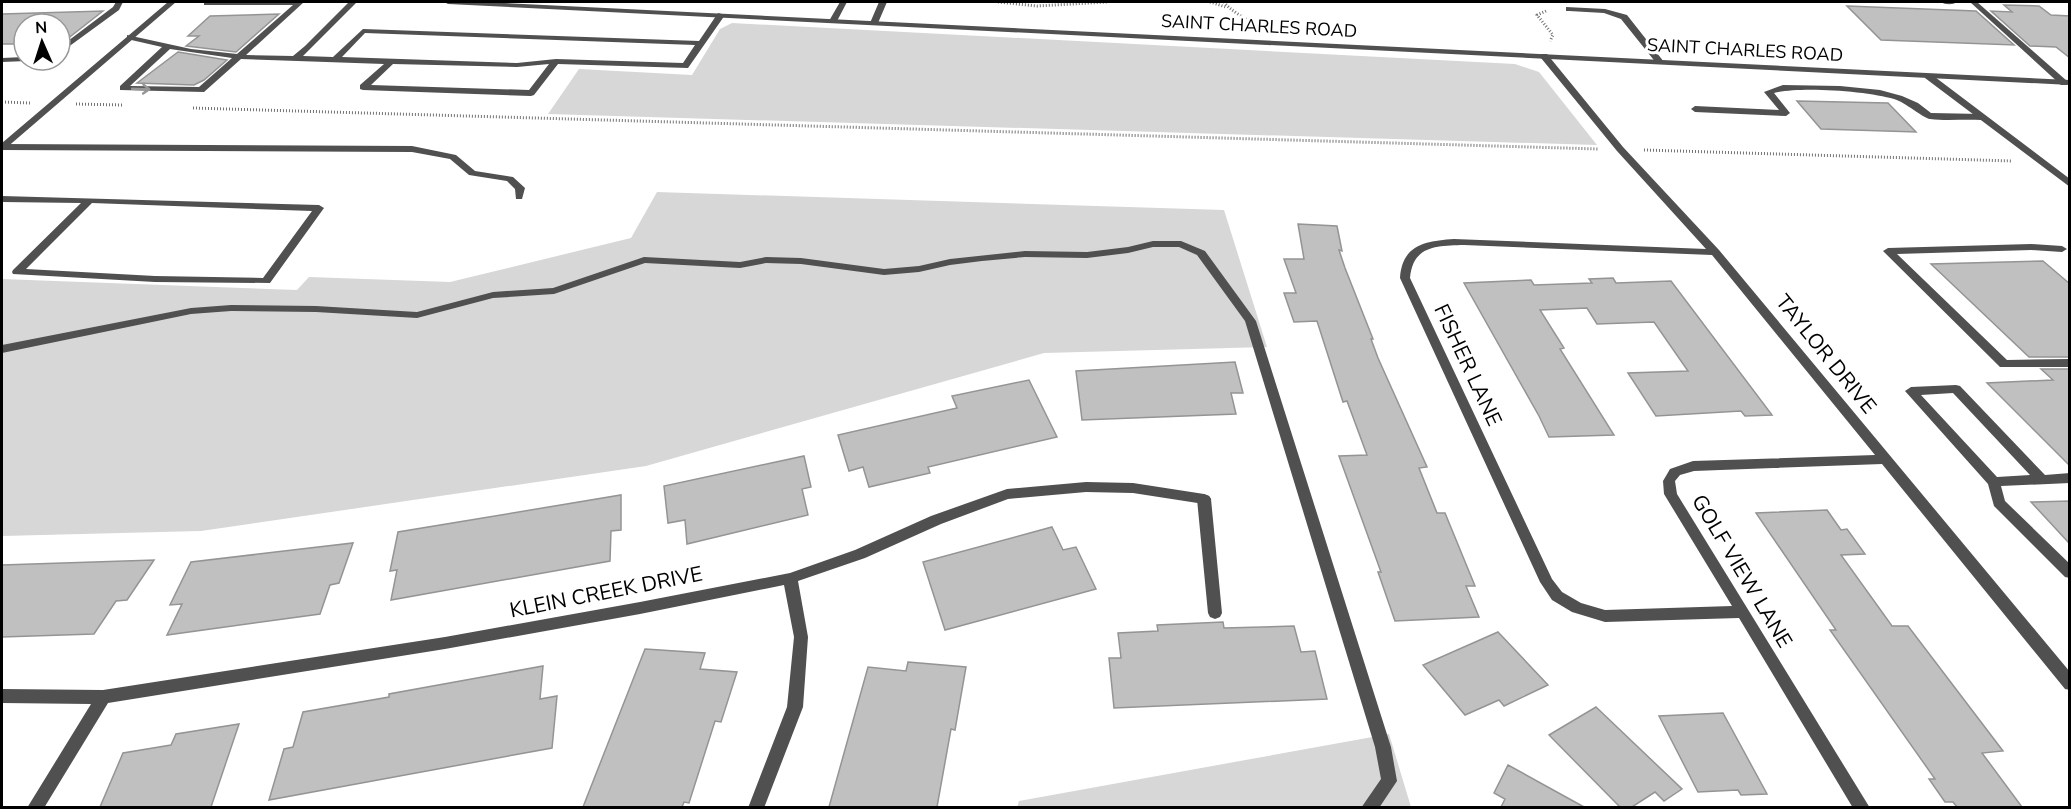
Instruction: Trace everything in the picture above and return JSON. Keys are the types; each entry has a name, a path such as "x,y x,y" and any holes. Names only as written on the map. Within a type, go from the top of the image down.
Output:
{"street":[{"path":"72,42 116,8 119,2"},
{"path":"2,147 172,2"},
{"path":"168,46 123,88 201,90 300,2"},
{"path":"207,3 300,2"},
{"path":"295,58 308,48 352,2"},
{"name":"SAINT CHARLES ROAD","path":"448,2 2067,83"},
{"path":"833,21 843,2"},
{"path":"874,23 883,2"},
{"path":"1944,2 1953,2"},
{"path":"1973,2 2067,83"},
{"path":"1569,9 1605,11 1624,17 1660,62"},
{"path":"130,37 168,46 240,57 517,65 556,61 685,66 721,15"},
{"path":"334,59 363,31 701,43"},
{"name":"TAYLOR DRIVE","path":"1544,56 1620,149 1715,252 2070,684"},
{"path":"391,62 363,87 531,93 556,61"},
{"path":"1928,76 2070,184"},
{"path":"1695,109 1786,113 1768,92 1783,88 1880,92 1904,99 1920,107 1929,116 1981,117"},
{"path":"2,147 412,149 453,157 472,173 510,179 520,188 519,197"},
{"path":"2,199 90,200 151,201 319,208 266,280 155,279 17,272 90,200"},
{"name":"FISHER LANE","path":"1715,252 1441,243 1424,247 1414,254 1406,262 1405,278 1548,582 1557,596 1576,608 1605,616 1741,612"},
{"path":"2,349 191,311 231,308 316,309 417,315 494,295 554,291 644,260 740,265 766,260 801,261 884,272 919,269 982,258 1025,254 1087,255 1128,250 1153,244 1181,244 1201,253 1250,321 1383,747 1389,781 1369,807"},
{"path":"2067,251 2031,247 1888,251 2004,364 2070,363"},
{"path":"2041,479 1956,389 1911,391 1994,482 1999,503 2070,573"},
{"name":"GOLF VIEW LANE","path":"1862,807 1671,494 1669,481 1675,472 1693,466 1884,459"},
{"path":"1994,482 2070,478"},
{"name":"KLEIN CREEK DRIVE","path":"2,696 103,697 445,643 640,608 790,578 860,554 936,520 1007,494 1086,487 1132,488 1204,499 1215,613"},
{"path":"756,807 795,706 801,637 790,578"},
{"path":"35,807 103,697"}],"path":[{"path":"998,2 1037,6 1107,2"},
{"path":"1210,2 1227,7"},
{"path":"1546,11 1537,15 1553,35 1550,41"},
{"path":"2,102 35,103"},
{"path":"75,104 123,105"},
{"path":"182,107 1584,149"},
{"path":"1620,149 2023,162"}],"shaded area":[{"path":"732,23 1515,64 1539,72 1597,145 548,114 579,69 692,75 720,29"},
{"path":"657,192 1224,210 1267,347 1044,353 646,466 201,531 2,536 2,279 297,290 309,277 450,282 631,238"},
{"path":"1389,734 1411,807 1017,808 1019,801"}],"building":[{"path":"2004,5 2039,6 2051,15 2070,16 2070,58 2056,47 2030,46 1991,11 2012,12"},
{"path":"1847,6 1976,11 2014,45 1881,40"},
{"path":"103,11 72,35 72,12 69,12"},
{"path":"2,14 12,14 12,44 2,44"},
{"path":"279,14 236,52 186,46 199,36 188,36 210,16"},
{"path":"178,52 227,60 204,80 194,85 137,83"},
{"path":"1797,101 1888,103 1916,132 1821,129"},
{"path":"1298,224 1337,226 1342,251 1339,250 1378,358 1427,467 1419,468 1437,513 1445,513 1475,586 1466,586 1479,617 1395,621 1378,572 1381,572 1339,456 1367,455 1347,401 1343,402 1317,321 1294,322 1284,293 1296,293 1284,259 1304,259"},
{"path":"2043,261 2070,284 2070,357 2029,357 1931,264"},
{"path":"1613,278 1616,283 1671,281 1772,415 1745,416 1741,411 1656,416 1628,373 1688,371 1654,322 1597,324 1587,308 1540,310 1564,348 1560,349 1614,435 1549,437 1464,283 1531,280 1534,285 1592,283 1589,279"},
{"path":"1235,362 1243,393 1231,393 1236,414 1082,420 1076,371"},
{"path":"2041,369 2070,369 2070,466 1987,383 2053,380"},
{"path":"1029,380 1057,437 928,467 930,473 869,487 863,467 849,471 838,435 957,408 952,396"},
{"path":"804,456 811,487 802,489 808,515 687,544 685,520 668,523 664,486"},
{"path":"621,495 621,530 611,531 610,561 391,600 397,570 390,571 398,532"},
{"path":"2070,501 2070,544 2031,502"},
{"path":"1827,510 1841,530 1847,529 1865,554 1841,555 1892,626 1908,626 2003,751 1982,753 2022,807 1957,807 1953,802 1945,802 1929,779 1935,779 1830,630 1836,630 1756,513"},
{"path":"1052,527 1063,550 1076,547 1096,589 945,630 923,562"},
{"path":"353,543 339,583 330,585 320,614 167,635 182,604 170,605 191,562"},
{"path":"154,560 127,600 116,601 94,634 2,637 2,565"},
{"path":"1223,622 1224,628 1294,626 1301,652 1315,651 1327,699 1114,708 1109,658 1121,658 1118,633 1158,631 1157,625"},
{"path":"1498,632 1548,685 1504,706 1499,700 1465,715 1423,665"},
{"path":"645,649 705,653 700,669 737,672 721,722 715,721 689,803 684,802 682,807 583,807"},
{"path":"908,662 966,667 955,730 951,729 937,807 829,807 868,667 906,671"},
{"path":"543,666 540,699 557,696 552,748 269,800 284,749 293,747 303,712"},
{"path":"1596,707 1682,789 1664,801 1655,792 1632,807 1620,807 1549,735"},
{"path":"1723,713 1767,794 1741,795 1738,790 1698,792 1659,716"},
{"path":"239,724 211,807 100,807 123,753 171,745 176,734"},
{"path":"1508,765 1584,807 1501,807 1505,799 1494,793"}]}
